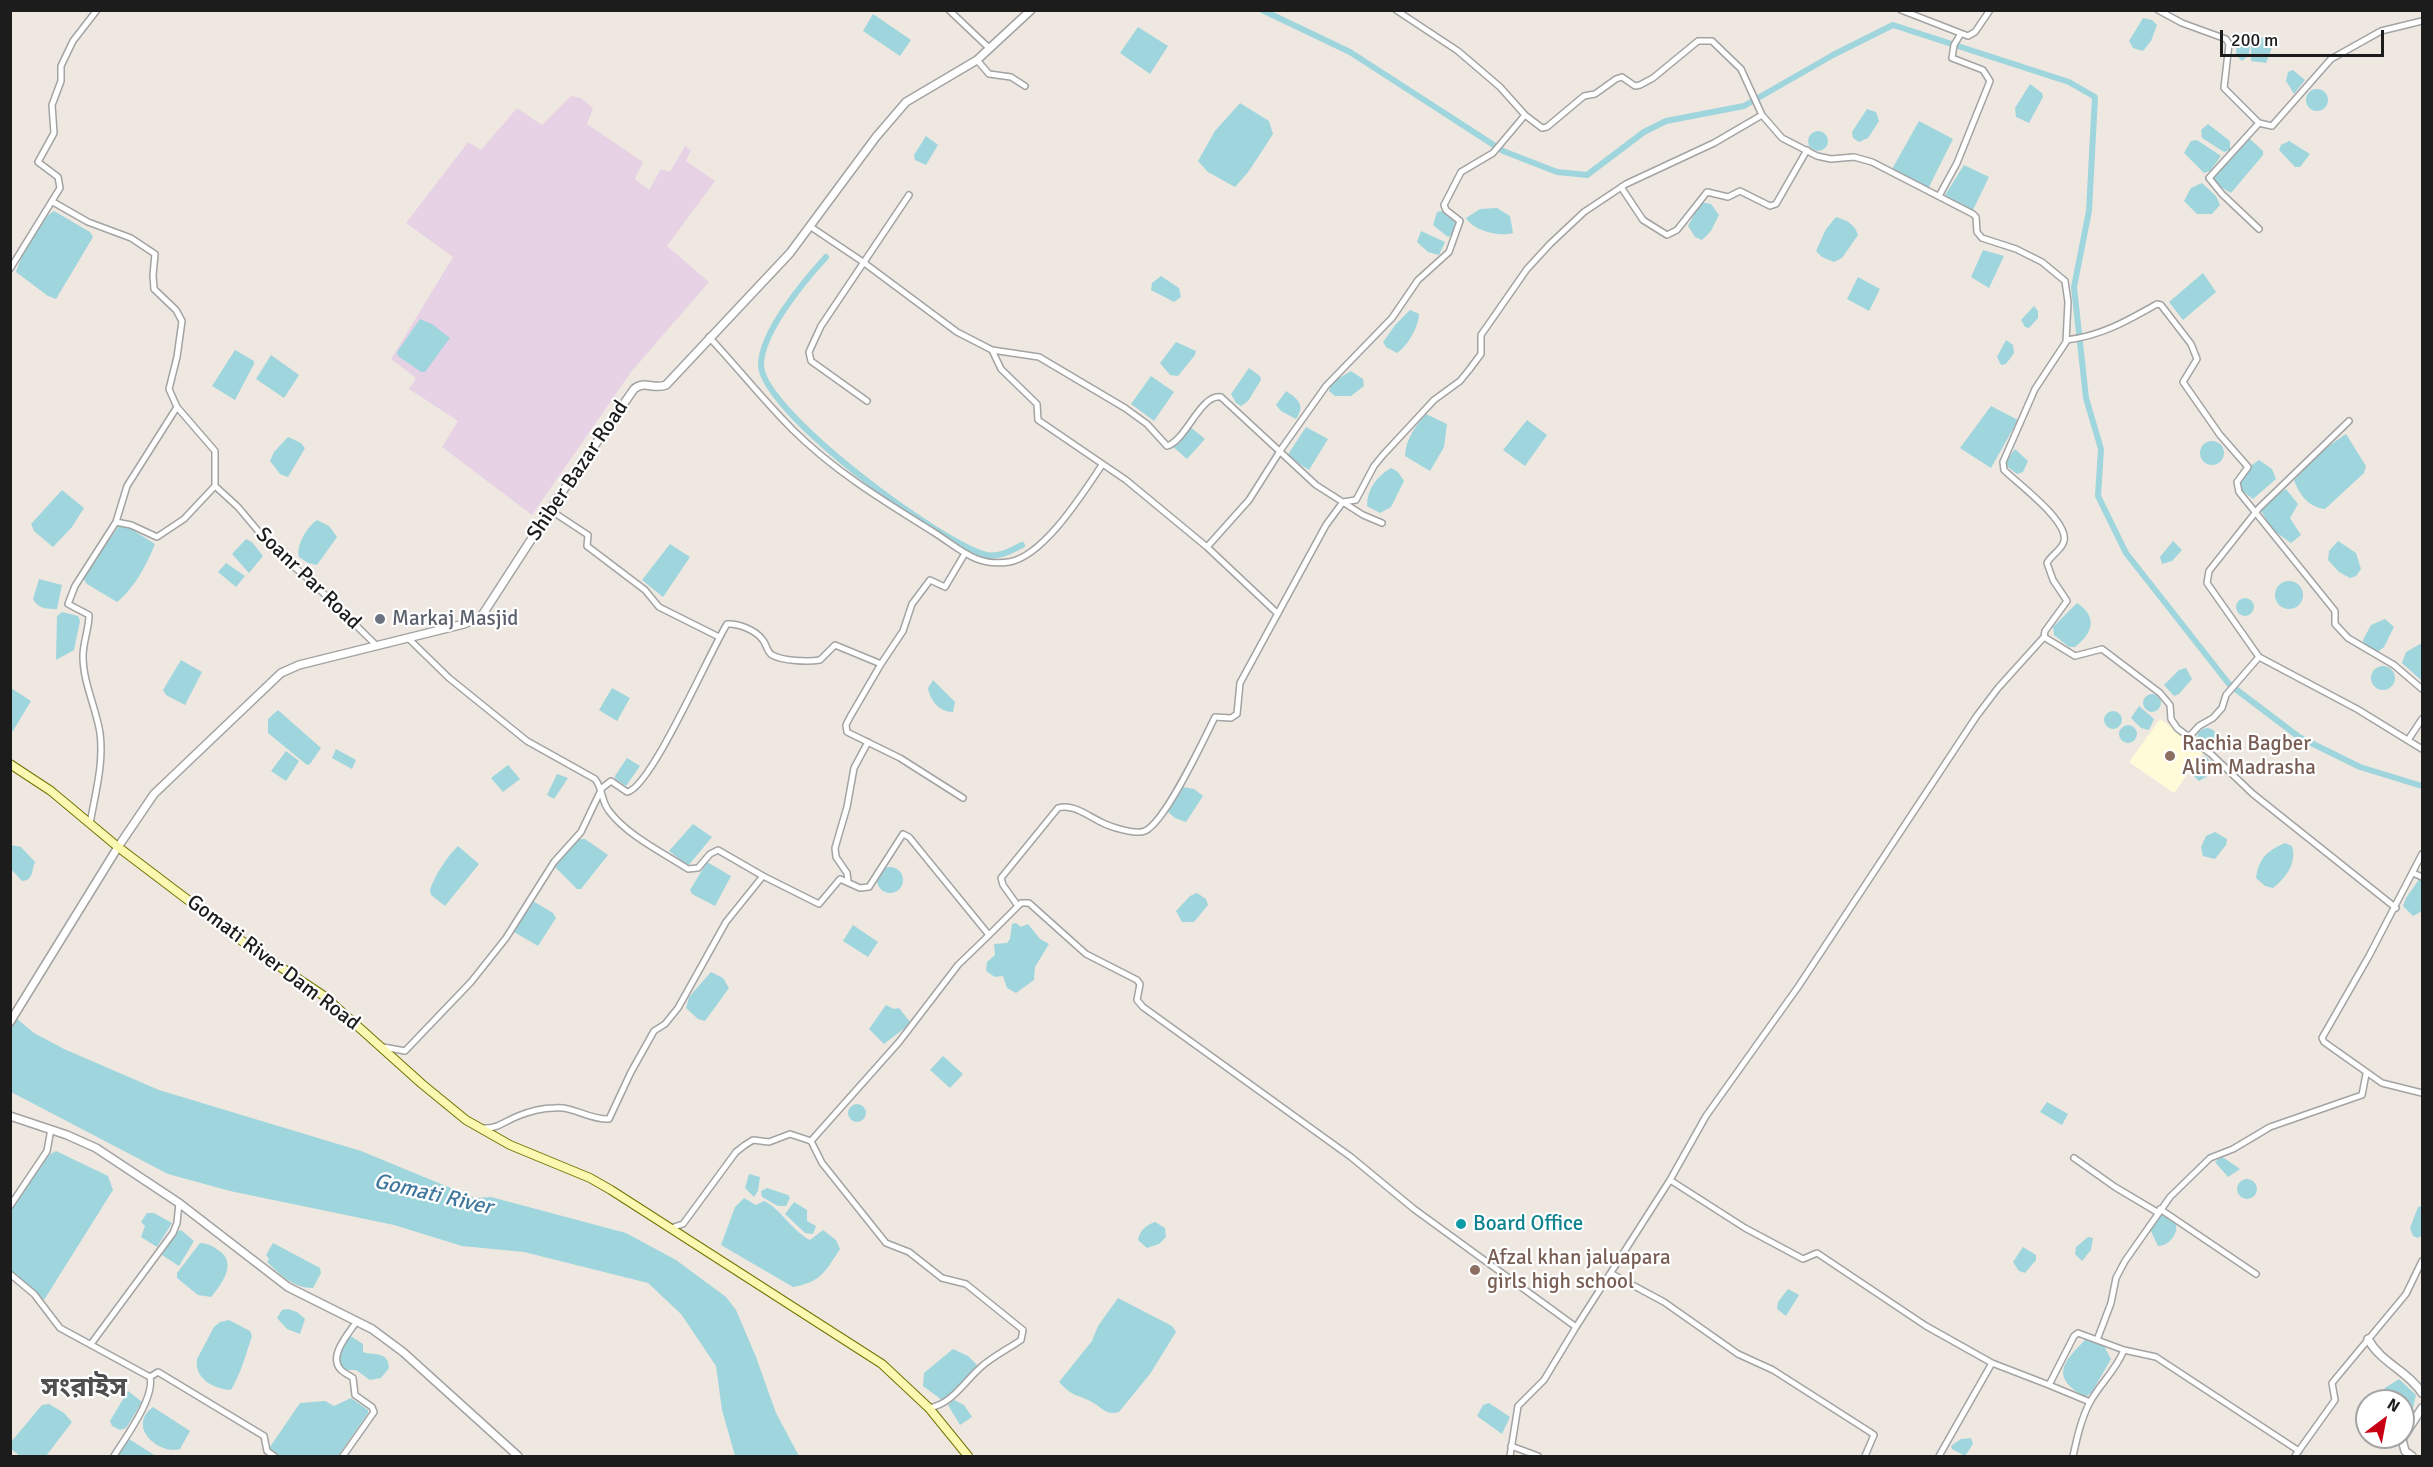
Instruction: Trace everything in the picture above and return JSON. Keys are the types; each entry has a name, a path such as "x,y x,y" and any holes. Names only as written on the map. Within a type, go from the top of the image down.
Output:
{"main road":[{"name":"Gomati River Dam Road","path":"10,764 51,791 117,847 246,944 324,996 422,1084 478,1127 529,1154 611,1190 882,1364 929,1408 968,1456"}],"street":[{"path":"10,269 60,188 60,180 38,162 54,133 52,105 61,81 61,66 73,41 98,10"},
{"path":"948,10 989,48"},
{"name":"Shiber Bazar Road","path":"10,1022 117,847 160,787 281,673 299,665 481,617 550,510 634,389 643,384 659,387 666,385 790,253 876,137 906,102 977,60 1031,10"},
{"path":"1396,10 1458,51 1500,87 1525,116 1542,128 1547,127 1584,96 1604,89 1616,79 1622,77 1635,86 1645,83 1700,40 1712,41 1741,69 1762,115 1782,138 1831,159 1854,157 1872,162 1976,217 1977,232 1987,241 2016,249 2042,262 2065,281 2068,302 2066,340 2035,389 2003,462 2004,470 2042,503 2061,526 2064,536 2061,547 2047,562 2053,580 2067,602 2045,631 2044,637 1998,688 1976,717 1798,987 1706,1116 1670,1180 1636,1230 1612,1274 1544,1380 1518,1406 1510,1456"},
{"path":"1901,10 1960,35 1971,35 1990,10"},
{"path":"2158,10 2182,23 2226,39 2229,44 2224,88 2259,123 2272,126 2331,59 2381,31 2422,21"},
{"path":"1939,196 1958,163 1990,81 1983,70 1952,58 1960,35"},
{"path":"977,60 989,74 1011,76 1025,86"},
{"path":"1343,501 1356,500 1374,466 1383,455 1434,400 1460,381 1481,354 1481,335 1527,269 1584,212 1621,187 1714,143 1762,115"},
{"path":"1207,547 1249,500 1326,386 1392,318 1418,280 1449,252 1460,221 1444,207 1451,189 1464,170 1494,153 1525,116"},
{"path":"2259,123 2209,178 2222,194 2259,229"},
{"path":"1621,187 1643,220 1668,235 1677,230 1707,192 1728,197 1740,191 1770,206 1776,204 1807,150"},
{"path":"867,401 809,357 821,326 909,195"},
{"path":"52,202 88,222 131,238 155,254 152,282 154,289 176,310 182,321 177,357 169,389 177,407 215,451 215,486 184,519 157,537 131,525 116,522"},
{"path":"811,227 863,262 957,332 992,350 1039,357 1125,408 1147,424 1167,446 1176,440 1209,399 1217,396 1225,399 1316,485 1382,523"},
{"path":"2066,340 2089,337 2114,329 2157,304 2161,305 2196,355 2197,362 2183,381 2185,385 2220,435 2248,466 2237,486 2255,512 2335,610 2334,620 2340,630 2352,642 2404,672 2422,689"},
{"path":"709,337 792,429 829,461 901,514 964,555 990,562 1011,562 1043,542 1071,510 1102,465"},
{"path":"992,350 1000,369 1037,404 1038,420 1126,480 1207,547 1277,613"},
{"path":"90,824 98,783 101,749 82,654 89,615 68,604 75,586 116,522 127,486 177,407"},
{"path":"2349,421 2255,512 2209,571 2206,582 2259,657 2357,709 2422,749"},
{"name":"Soanr Par Road","path":"215,486 238,507 274,550 311,581 376,645"},
{"path":"1018,906 1002,884 1001,878 1058,808 1071,808 1104,824 1138,832 1150,827 1190,767 1215,717 1231,718 1236,714 1240,683 1277,613 1301,575 1326,525 1343,501"},
{"path":"550,510 588,535 587,546 645,590 659,607 719,637"},
{"path":"963,798 900,758 852,736 847,732 846,725 903,631 912,604 930,580 945,587 964,555"},
{"path":"379,1045 405,1051 471,982 506,938 554,862 581,832 602,788 611,781 627,792 636,788 660,758 727,624 732,623 756,634 764,640 769,652 779,658 820,660 835,645 881,664"},
{"path":"2044,637 2075,656 2098,648 2102,649 2166,699 2172,707 2172,722 2253,794 2396,908"},
{"path":"408,638 450,678 527,741 595,779 602,788 603,801 615,818 630,832 688,869 698,867 710,854 718,850 819,904 836,881 843,878 860,888 869,887 900,837 905,835 989,935"},
{"path":"2190,737 2199,726 2213,718 2222,708 2226,694 2259,657"},
{"path":"2408,740 2422,719"},
{"path":"848,881 847,873 836,857 835,848 847,807 854,768 868,742"},
{"path":"2422,854 2396,908 2322,1038 2324,1042 2366,1074 2382,1083 2422,1093"},
{"path":"2413,873 2422,877"},
{"path":"478,1127 501,1126 516,1116 553,1107 573,1108 595,1118 609,1119 631,1072 654,1031 665,1024 678,1008 726,922 763,876"},
{"path":"811,1141 899,1042 958,964 1018,906 1024,902 1029,903 1086,954 1137,980 1140,984 1136,998 1143,1007 1351,1157 1414,1209 1576,1327"},
{"path":"2097,1340 2111,1303 2116,1278 2159,1210 2210,1158 2234,1149 2270,1127 2362,1095 2366,1074"},
{"path":"10,1116 96,1148 179,1203 288,1287 357,1321 403,1352 518,1456"},
{"path":"10,1206 47,1151 51,1130"},
{"path":"667,1228 683,1224 736,1152 749,1142 757,1140 769,1142 790,1134 811,1141 822,1163 886,1243 909,1252 942,1278 966,1284 1023,1330 1021,1340 981,1367 964,1387 941,1405 929,1408"},
{"path":"2073,1158 2115,1187 2159,1210 2256,1274"},
{"path":"1670,1180 1745,1228 1803,1259 1817,1253 1926,1326 1992,1363 2090,1402"},
{"path":"91,1344 173,1233 177,1223 179,1203"},
{"path":"2049,1386 2076,1334 2124,1350 2156,1357 2297,1454 2336,1400 2332,1383 2406,1294 2422,1261"},
{"path":"10,1274 34,1294 60,1328 150,1377 152,1385 147,1400 114,1456"},
{"path":"1612,1274 1664,1302 1738,1354 1773,1370 1870,1432 1874,1435 1865,1456"},
{"path":"343,1456 374,1412 372,1407 354,1395 353,1378 339,1368 338,1363 338,1352 357,1321"},
{"path":"2368,1339 2379,1356 2419,1381 2422,1393"},
{"path":"2073,1456 2081,1422 2090,1402 2119,1362 2124,1350"},
{"path":"1939,1456 1992,1363"},
{"path":"150,1377 158,1372 264,1436 267,1451 274,1456"},
{"path":"2412,1456 2405,1450 2402,1439 2422,1408"},
{"path":"1511,1446 1538,1456"}],"shaded area":[{"path":"571,96 581,98 593,108 587,124 643,162 635,179 649,190 661,169 670,172 685,146 691,150 686,161 715,181 667,246 709,282 631,372 532,515 442,447 458,421 409,389 416,378 391,359 453,257 406,223 468,142 481,150 517,108 542,125"},
{"name":"Rachia Bagber Alim Madrasha","path":"2160,719 2204,751 2174,793 2129,762"}],"water":[{"path":"873,14 911,40 900,56 863,31"},
{"path":"2143,18 2152,20 2157,25 2151,41 2143,51 2133,48 2129,41"},
{"path":"1138,27 1168,46 1150,74 1120,53"},
{"path":"2247,35 2251,38 2249,55 2242,61 2236,55 2237,38"},
{"path":"2258,36 2274,42 2266,63 2251,61 2251,46"},
{"path":"2293,70 2305,80 2294,94 2286,81 2288,72"},
{"path":"2030,84 2042,93 2043,97 2029,123 2016,117 2015,108"},
{"path":"2313,89 2321,89 2328,96 2328,104 2321,111 2313,111 2306,104 2306,96"},
{"path":"1240,103 1269,121 1273,134 1249,171 1235,187 1208,172 1198,161 1215,131"},
{"path":"1867,109 1876,112 1879,121 1868,138 1859,142 1853,138 1852,132"},
{"path":"1919,121 1953,139 1928,189 1891,171"},
{"path":"2208,124 2230,141 2230,150 2224,152 2202,138 2201,130"},
{"path":"1818,131 1825,134 1828,141 1825,148 1818,151 1811,148 1808,141 1811,134"},
{"path":"926,136 938,145 926,165 915,160 914,155"},
{"path":"2249,138 2263,151 2263,155 2231,193 2213,178"},
{"path":"2197,140 2221,156 2210,171 2204,173 2184,153 2191,141"},
{"path":"2289,141 2310,154 2300,167 2295,167 2279,150 2281,145"},
{"path":"1964,165 1989,177 1972,212 1945,195"},
{"path":"2202,183 2216,196 2220,205 2212,214 2197,214 2184,201 2191,188"},
{"path":"1701,202 1711,204 1719,215 1711,231 1702,240 1695,237 1688,226"},
{"path":"1497,208 1510,216 1513,233 1487,232 1470,223 1466,218 1480,209"},
{"path":"54,211 90,232 93,237 56,299 48,296 16,272 36,230 41,222"},
{"path":"1442,211 1455,222 1453,234 1448,237 1433,225 1437,212"},
{"path":"1836,217 1850,223 1858,235 1842,258 1834,262 1822,257 1816,251 1826,229"},
{"path":"1421,231 1445,242 1439,255 1428,252 1417,242"},
{"path":"1983,250 2004,256 1989,288 1971,277"},
{"path":"2203,273 2216,292 2183,320 2169,302"},
{"path":"1161,276 1179,288 1181,297 1174,302 1151,290 1152,283"},
{"path":"1858,277 1880,289 1869,311 1847,299"},
{"path":"2034,306 2038,311 2038,318 2029,328 2025,327 2021,320"},
{"path":"1410,310 1419,314 1417,324 1408,341 1397,353 1386,347 1383,342"},
{"path":"420,319 432,324 450,338 425,372 421,372 398,356 397,352"},
{"path":"2006,340 2013,345 2014,353 2006,364 2001,365 1997,357"},
{"path":"1176,342 1196,351 1178,376 1170,375 1160,363"},
{"path":"235,350 254,361 254,364 235,400 212,386"},
{"path":"271,355 299,375 284,398 256,379"},
{"path":"1249,368 1260,376 1261,380 1248,401 1241,406 1236,403 1231,394"},
{"path":"1351,371 1363,379 1364,386 1351,396 1335,396 1329,391 1331,383"},
{"path":"1151,376 1174,392 1154,421 1131,404"},
{"path":"1286,391 1299,403 1300,410 1296,419 1281,411 1276,405"},
{"path":"1991,406 2018,420 1991,468 1960,448"},
{"path":"1426,414 1447,424 1444,447 1430,471 1405,456 1409,438"},
{"path":"1527,420 1547,435 1525,466 1503,450"},
{"path":"1189,426 1205,439 1187,459 1172,446"},
{"path":"1306,427 1328,439 1309,470 1287,456"},
{"path":"2346,434 2366,466 2364,473 2325,509 2314,506 2302,495 2294,480 2320,452"},
{"path":"288,437 301,443 305,448 288,477 280,474 270,461 274,452"},
{"path":"2212,441 2221,444 2224,453 2221,462 2212,465 2203,462 2200,453 2203,444"},
{"path":"2015,449 2028,461 2023,472 2017,474 2004,464"},
{"path":"2259,460 2272,469 2276,479 2253,499 2240,489 2239,481 2249,467"},
{"path":"1391,468 1398,472 1404,481 1391,507 1380,513 1367,506 1367,500 1377,479"},
{"path":"2286,489 2298,504 2290,518 2301,535 2291,543 2273,530 2261,511 2274,496"},
{"path":"62,490 84,508 72,527 53,547 34,531 31,524"},
{"path":"317,520 329,526 337,537 317,565 308,563 299,557 299,547 303,537"},
{"path":"119,526 128,527 155,544 139,576 117,602 87,584 82,577"},
{"path":"246,539 252,542 263,556 249,573 232,554"},
{"path":"2173,541 2182,550 2172,561 2162,564 2160,557"},
{"path":"2338,541 2356,553 2361,569 2356,576 2350,578 2339,572 2328,560 2329,551"},
{"path":"670,544 690,557 663,597 642,580"},
{"path":"226,563 245,576 236,587 218,572"},
{"path":"39,579 62,585 57,609 40,607 33,599"},
{"path":"2289,581 2299,585 2303,595 2299,605 2289,609 2279,605 2275,595 2279,585"},
{"path":"2241,598 2249,598 2254,603 2252,614 2241,616 2236,611 2236,603"},
{"path":"2077,603 2088,614 2091,625 2081,642 2075,647 2069,647 2054,635 2053,627"},
{"path":"62,612 78,616 80,621 74,650 56,660 57,616"},
{"path":"2385,619 2394,627 2384,647 2376,653 2364,645 2363,640 2371,625"},
{"path":"2422,643 2422,681 2402,663 2406,652"},
{"path":"181,660 202,672 185,705 166,695 163,690"},
{"path":"2378,666 2388,666 2395,673 2395,683 2388,690 2378,690 2371,683 2371,673"},
{"path":"2186,668 2192,679 2179,694 2174,696 2164,685 2179,670"},
{"path":"933,680 955,702 953,712 939,708 933,701 928,688"},
{"path":"11,688 31,701 11,734"},
{"path":"612,688 630,698 617,721 599,710"},
{"path":"2152,694 2158,697 2161,703 2158,709 2152,712 2146,709 2143,703 2146,697"},
{"path":"2139,706 2154,719 2149,730 2141,728 2131,718"},
{"path":"278,710 321,748 310,764 307,765 268,733 268,719"},
{"path":"2113,711 2119,714 2122,720 2119,726 2113,729 2107,726 2104,720 2107,714"},
{"path":"2124,725 2132,725 2137,730 2135,741 2124,743 2119,738 2119,730"},
{"path":"2207,728 2214,731 2217,738 2214,745 2207,748 2200,745 2197,738 2200,731"},
{"path":"336,749 356,760 352,769 332,758"},
{"path":"286,751 299,761 286,781 271,771"},
{"path":"2205,756 2213,763 2206,777 2199,781 2192,774 2197,763"},
{"path":"627,758 640,766 626,786 615,779 615,776"},
{"path":"508,765 520,779 503,792 491,778"},
{"path":"557,774 568,778 554,799 547,795"},
{"path":"1183,787 1194,789 1203,796 1186,822 1175,818 1167,811 1177,791"},
{"path":"693,824 712,837 688,866 669,851"},
{"path":"2215,832 2227,839 2226,845 2215,859 2203,856 2201,847 2206,836"},
{"path":"579,839 585,839 608,855 581,889 577,889 555,867"},
{"path":"2285,843 2292,846 2292,864 2282,880 2273,888 2265,886 2256,878 2259,865 2269,852"},
{"path":"11,845 21,847 35,862 29,879 22,881 11,869"},
{"path":"458,846 479,864 445,906 431,895 430,890 441,867"},
{"path":"707,862 731,876 715,906 692,894 690,890"},
{"path":"890,867 899,871 903,880 899,889 890,893 881,889 877,880 881,871"},
{"path":"2420,878 2422,879 2422,911 2413,916 2403,906"},
{"path":"1197,893 1206,899 1208,905 1194,922 1182,922 1176,911 1190,896"},
{"path":"533,901 553,913 556,918 538,946 514,932"},
{"path":"1016,923 1021,927 1028,924 1040,939 1049,944 1035,967 1034,980 1016,993 1007,988 1003,976 995,977 986,971 987,962 995,955 994,944 1007,943 1010,939 1012,924"},
{"path":"853,925 878,942 868,957 843,941"},
{"path":"711,972 723,978 729,988 705,1021 698,1019 686,1008 689,997"},
{"path":"886,1005 894,1009 899,1008 911,1023 884,1044 869,1029"},
{"name":"Gomati River","path":"10,1013 34,1033 64,1049 159,1090 361,1151 475,1198 491,1197 626,1233 676,1260 726,1297 736,1310 776,1413 799,1456 735,1456 722,1410 716,1366 681,1314 648,1283 524,1252 462,1246 394,1225 230,1191 168,1174 11,1092"},
{"path":"943,1056 963,1074 950,1088 930,1070"},
{"path":"2047,1102 2068,1114 2062,1125 2040,1112"},
{"path":"857,1104 863,1107 866,1113 863,1119 857,1122 851,1119 848,1113 851,1107"},
{"path":"56,1151 108,1176 113,1190 44,1300 11,1271 11,1211 47,1156"},
{"path":"2221,1156 2240,1169 2228,1177 2215,1162"},
{"path":"749,1174 760,1177 758,1191 754,1197 745,1188"},
{"path":"2247,1179 2254,1182 2257,1189 2254,1196 2247,1199 2240,1196 2237,1189 2240,1182"},
{"path":"767,1188 788,1195 790,1198 786,1206 778,1206 762,1197 761,1191"},
{"path":"744,1198 756,1205 764,1201 810,1240 823,1230 836,1240 840,1249 821,1275 810,1282 793,1287 721,1245 735,1207"},
{"path":"794,1202 807,1210 807,1221 816,1226 813,1234 805,1233 785,1214"},
{"path":"2422,1206 2422,1235 2418,1238 2413,1236 2410,1228 2418,1207"},
{"path":"147,1213 154,1213 172,1223 157,1247 141,1237 145,1226 141,1222"},
{"path":"2166,1213 2175,1223 2176,1229 2169,1242 2158,1246 2150,1229 2159,1215"},
{"path":"1155,1222 1165,1228 1166,1237 1159,1244 1147,1248 1138,1240 1139,1236 1144,1228"},
{"path":"181,1230 194,1241 179,1266 162,1255 176,1232"},
{"path":"2088,1237 2093,1238 2091,1250 2082,1261 2075,1254 2076,1247"},
{"path":"200,1243 214,1247 224,1255 227,1261 223,1280 211,1297 198,1295 177,1278 177,1273"},
{"path":"273,1243 320,1268 321,1273 313,1288 293,1283 267,1262 269,1259 266,1255"},
{"path":"2023,1247 2036,1255 2036,1260 2025,1273 2019,1271 2013,1262"},
{"path":"1788,1289 1799,1295 1786,1316 1777,1309 1778,1302"},
{"path":"1118,1298 1172,1326 1176,1332 1150,1374 1119,1412 1111,1413 1072,1393 1059,1382 1092,1341 1098,1326"},
{"path":"282,1310 297,1312 305,1319 300,1334 287,1329 277,1318"},
{"path":"229,1320 250,1331 252,1336 231,1390 218,1388 206,1382 197,1366 197,1359 214,1327 220,1322"},
{"path":"349,1335 363,1344 363,1352 380,1355 386,1359 389,1368 381,1378 370,1380 356,1370 345,1370 342,1366 340,1357 342,1348"},
{"path":"2086,1339 2104,1346 2111,1359 2092,1392 2085,1397 2067,1383 2063,1370 2071,1355"},
{"path":"953,1349 968,1356 977,1365 975,1371 946,1399 942,1400 923,1386 924,1373"},
{"path":"2399,1379 2410,1389 2384,1389"},
{"path":"128,1391 142,1402 126,1428 120,1430 112,1426 110,1421"},
{"path":"351,1398 368,1410 368,1413 338,1456 275,1456 268,1450 300,1403 325,1401 334,1406"},
{"path":"954,1400 964,1405 972,1417 960,1425 948,1405"},
{"path":"1489,1403 1510,1417 1502,1434 1477,1416 1483,1405"},
{"path":"49,1404 64,1413 72,1422 46,1456 20,1456 11,1449 11,1442 42,1405"},
{"path":"153,1407 190,1431 180,1449 163,1448 148,1438 143,1423"},
{"path":"1971,1438 1973,1444 1965,1456 1952,1449 1951,1446 1961,1439"},
{"path":"129,1439 156,1456 117,1456"}],"waterway":[{"path":"1262,10 1350,52 1503,151 1557,172 1587,175 1644,132 1666,121 1744,106 1833,55 1893,25 2069,82 2095,97 2089,211 2074,287 2086,398 2101,449 2098,496 2126,553 2229,684 2299,737 2360,767 2422,786"},
{"path":"826,257 786,307 768,337 761,365 769,386 791,413 821,443 896,503 933,528 987,555 1001,554 1022,545"}],"place":[{"name":"Markaj Masjid","path":"380,619"},
{"name":"Rachia Bagber Alim Madrasha","path":"2170,756"},
{"name":"Board Office","path":"1461,1224"},
{"name":"Afzal khan jaluapara girls high school","path":"1475,1270"}],"district":[{"name":"সংরাইস","path":"84,1389"}]}
